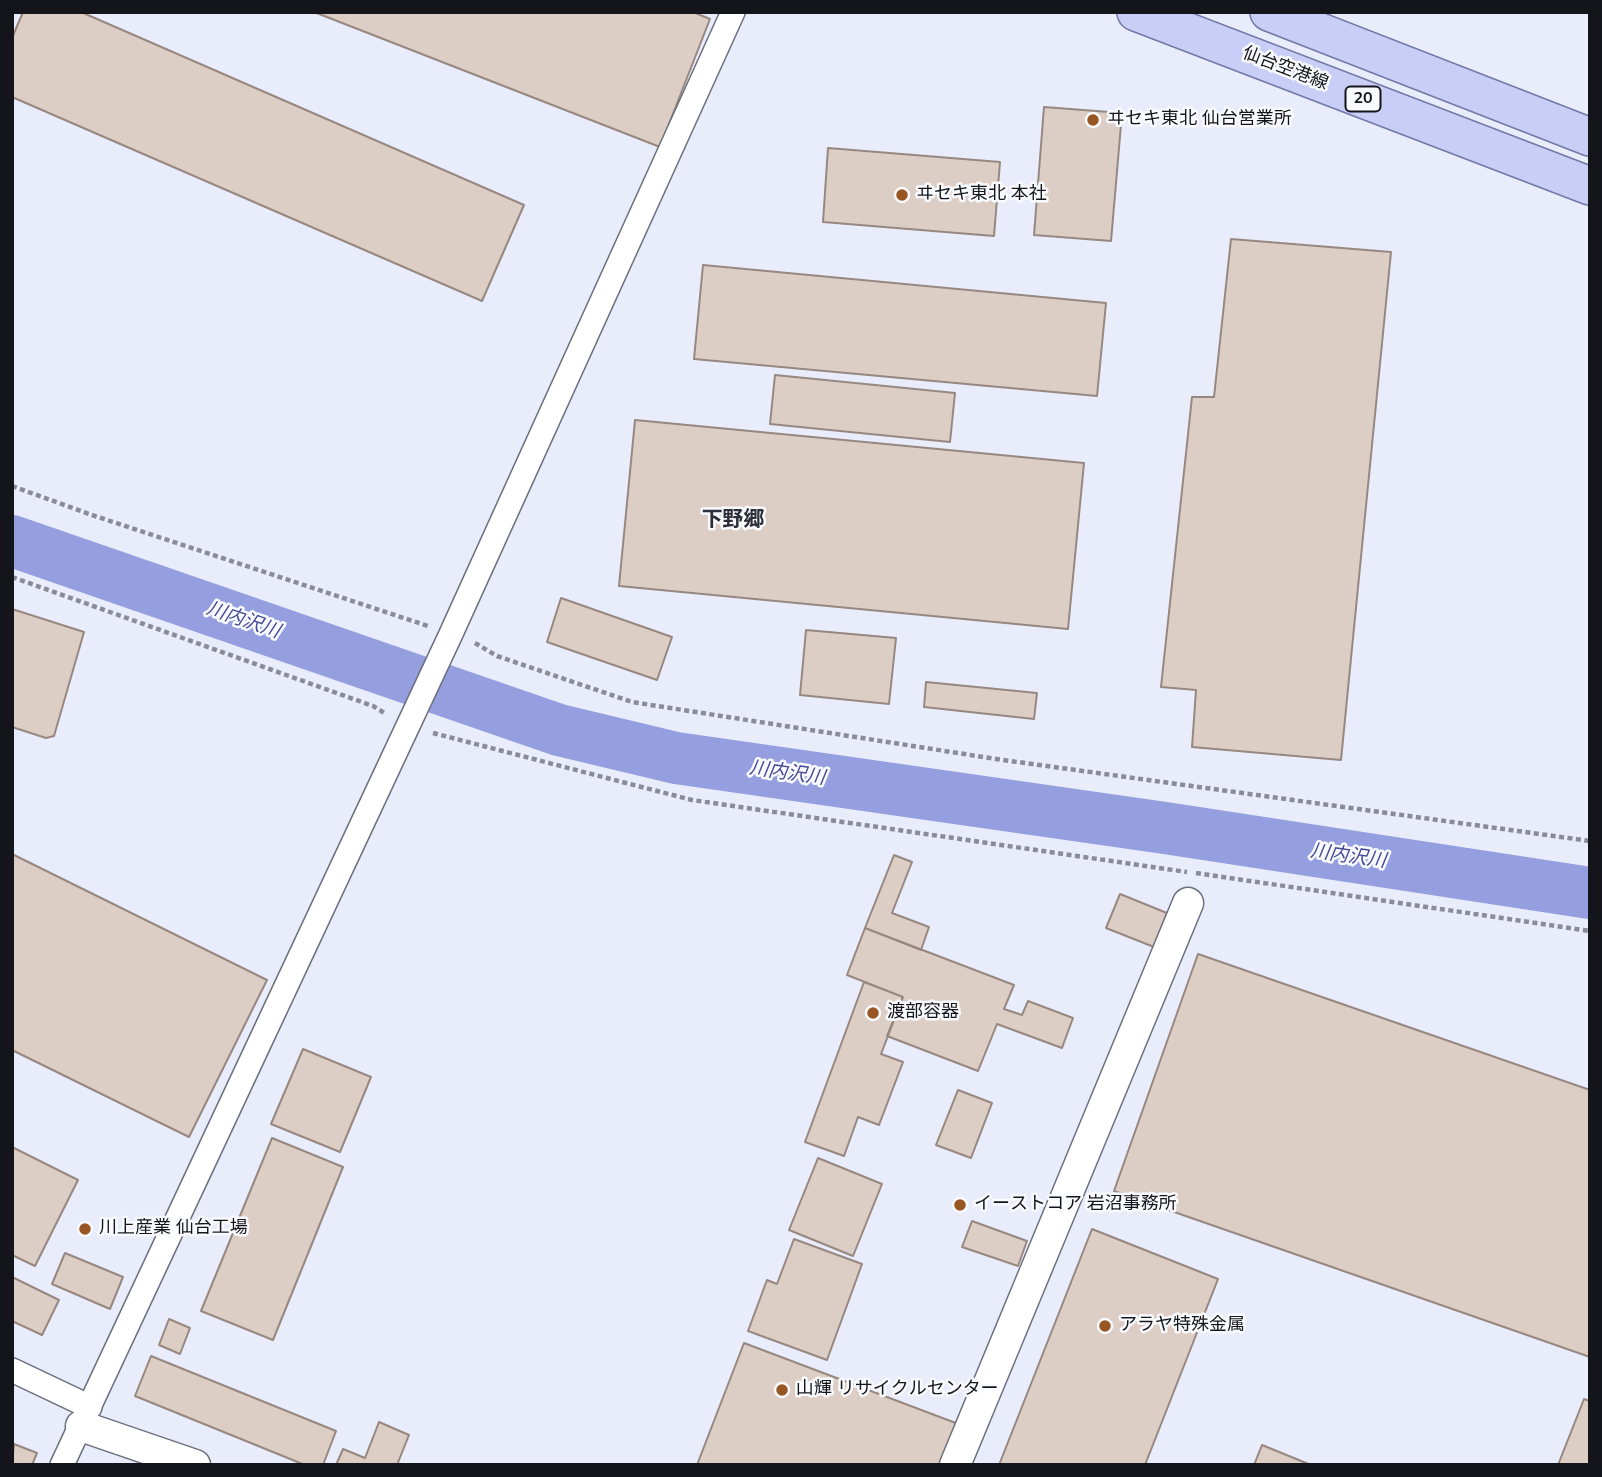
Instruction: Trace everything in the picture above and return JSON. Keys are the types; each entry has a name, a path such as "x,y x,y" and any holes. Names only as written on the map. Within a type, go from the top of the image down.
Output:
{"main road":[{"name":"仙台空港線","path":"1136,12 1590,186"},
{"path":"1269,12 1590,137"}],"street":[{"path":"62,1465 452,632 733,12"},
{"path":"955,1465 1188,903"},
{"path":"12,1370 85,1417 195,1465"}],"path":[{"path":"12,486 423,625 452,632 497,656 632,702 996,759 1590,841"},
{"path":"12,577 409,721 692,800 1590,931"}],"building":[{"path":"23,12 81,12 524,205 482,301 12,97 12,38"},
{"path":"314,12 693,12 710,19 660,147"},
{"path":"1044,107 1122,113 1111,241 1034,235"},
{"path":"828,148 1000,162 994,236 823,222"},
{"path":"1231,239 1391,252 1341,760 1192,747 1196,690 1161,687 1192,397 1214,397"},
{"path":"703,265 1106,303 1097,396 694,359"},
{"path":"775,375 955,393 950,442 770,424"},
{"path":"635,420 1084,463 1068,629 619,586"},
{"path":"561,598 672,637 657,680 547,642"},
{"path":"12,609 84,632 54,736 46,738 12,727"},
{"path":"806,630 896,638 889,704 800,695"},
{"path":"926,682 1037,693 1034,719 924,707"},
{"path":"12,854 267,980 189,1137 12,1050"},
{"path":"894,855 912,862 892,913 929,927 921,950 865,928"},
{"path":"1120,894 1167,913 1154,947 1106,928"},
{"path":"865,928 1014,985 1004,1009 1022,1015 1028,1001 1073,1018 1062,1048 997,1024 978,1071 887,1036 903,997 847,975"},
{"path":"1198,954 1590,1090 1590,1357 1114,1191"},
{"path":"864,982 903,997 881,1054 903,1062 879,1125 858,1117 844,1156 805,1142"},
{"path":"303,1049 371,1077 340,1152 271,1124"},
{"path":"958,1090 992,1103 971,1158 936,1145"},
{"path":"272,1138 343,1167 273,1340 201,1311"},
{"path":"12,1147 78,1180 35,1266 12,1255"},
{"path":"818,1158 882,1184 853,1256 789,1230"},
{"path":"972,1221 1027,1241 1018,1266 962,1247"},
{"path":"1092,1229 1218,1279 1145,1465 999,1465"},
{"path":"794,1239 862,1264 827,1360 748,1331 767,1280 777,1284"},
{"path":"65,1253 123,1277 110,1309 52,1284"},
{"path":"12,1277 59,1300 42,1335 12,1321"},
{"path":"169,1319 190,1328 180,1354 159,1345"},
{"path":"744,1343 961,1425 946,1465 697,1465"},
{"path":"151,1356 336,1431 323,1465 305,1465 135,1396"},
{"path":"1584,1399 1590,1401 1590,1465 1558,1465"},
{"path":"379,1422 409,1435 397,1465 336,1465 343,1449 365,1458"},
{"path":"14,1444 37,1453 32,1465 12,1465"},
{"path":"1262,1445 1311,1465 1254,1465"}],"waterway":[{"name":"川内沢川","path":"12,541 559,730 676,758 1165,828 1590,893"}],"place":[{"name":"ヰセキ東北 仙台営業所","path":"1093,120"},
{"name":"ヰセキ東北 本社","path":"902,195"},
{"name":"渡部容器","path":"873,1013"},
{"name":"イーストコア 岩沼事務所","path":"960,1205"},
{"name":"川上産業 仙台工場","path":"85,1229"},
{"name":"アラヤ特殊金属","path":"1105,1326"},
{"name":"山輝 リサイクルセンター","path":"782,1390"}],"district":[{"name":"下野郷","path":"733,521"}]}
